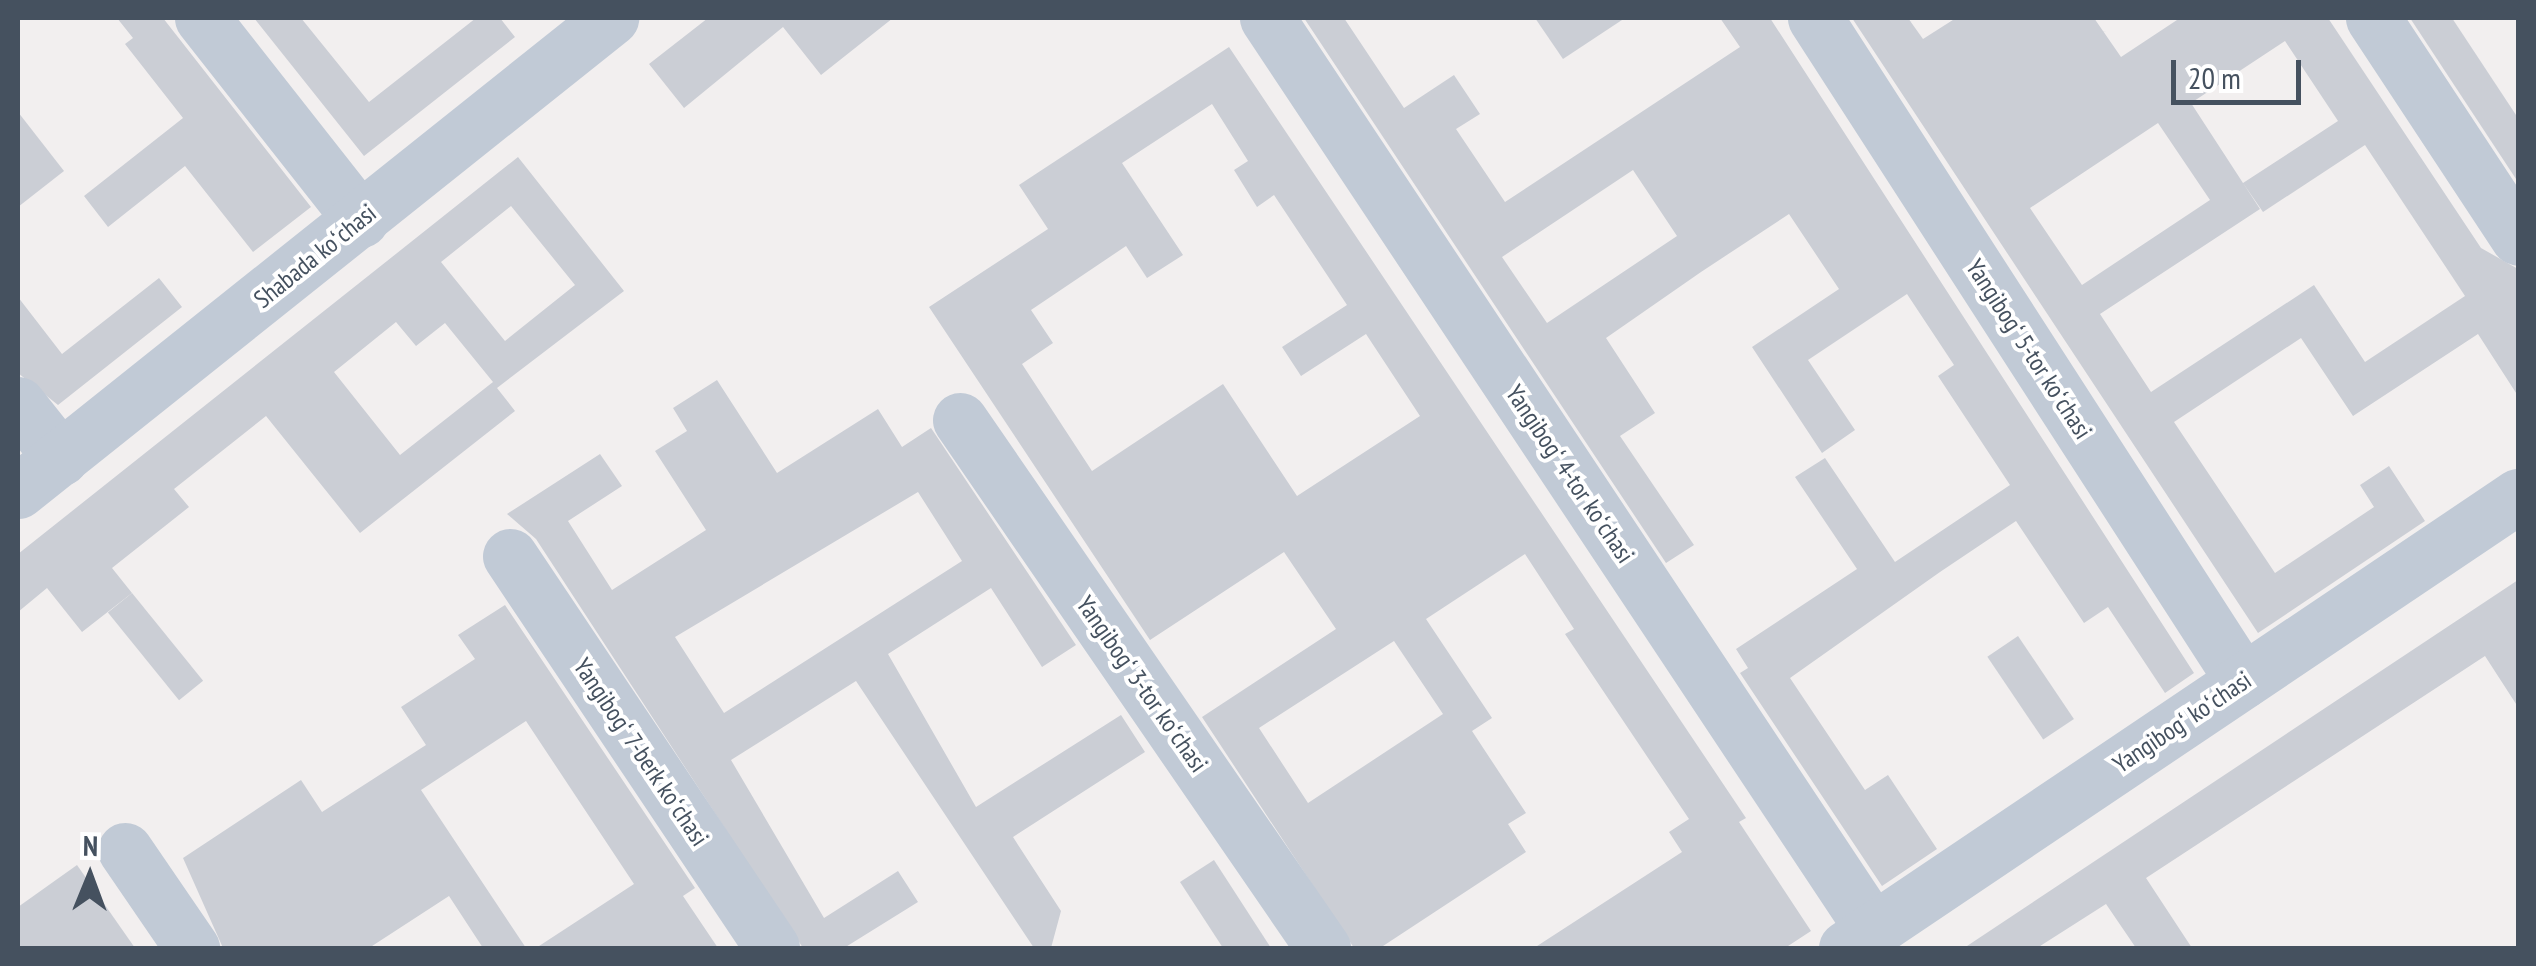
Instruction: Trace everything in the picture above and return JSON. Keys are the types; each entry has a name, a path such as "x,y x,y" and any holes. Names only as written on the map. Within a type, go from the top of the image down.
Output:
{"street":[{"path":"202,18 360,220"},
{"name":"Shabada koʻchasi","path":"18,491 610,18"},
{"name":"Yangibogʻ 4-tor koʻchasi","path":"1267,18 1860,939"},
{"name":"Yangibogʻ 5-tor koʻchasi","path":"1815,18 2244,681"},
{"path":"2372,18 2518,238"},
{"path":"18,404 62,458"},
{"name":"Yangibogʻ 3-tor koʻchasi","path":"960,420 1323,948"},
{"name":"Yangibogʻ koʻchasi","path":"1860,939 2518,496"},
{"name":"Yangibogʻ 7-berk koʻchasi","path":"510,556 772,948"},
{"path":"125,850 192,948"}],"building":[{"path":"117,18 163,18 311,207 253,252 185,166 108,227 84,196 183,118 125,44 133,38"},
{"path":"254,18 301,18 369,102 476,18 500,18 515,37 364,156"},
{"path":"708,18 893,18 821,75 783,27 684,108 649,64"},
{"path":"1304,18 1344,18 1404,108 1454,75 1480,114 1456,129 1505,202 1740,47 1720,18 1770,18 2194,673 2165,693 2108,607 2084,623 2016,521 1940,572 1790,678 1865,790 1888,775 1937,849 1882,886 1740,673 1748,668 1736,649 1857,569 1795,477 1825,458 1895,562 2010,485 1938,376 1954,365 1907,294 1808,360 1855,430 1822,453 1752,347 1839,289 1789,214 1606,338 1655,413 1620,436 1694,545 1666,563","holes":["1633,170 1677,236 1547,323 1502,257"]},
{"path":"1535,18 1625,18 1563,59"},
{"path":"1852,18 1908,18 1923,39 1956,18 2094,18 2121,57 2180,18 2328,18 2481,248 2518,269 2518,396 2478,334 2353,416 2301,338 2174,422 2275,573 2374,507 2360,485 2389,466 2425,521 2258,633","holes":["2285,41 2338,121 2243,183 2191,103","2158,123 2210,200 2082,285 2030,208","2365,145 2465,296 2365,362 2314,285 2151,392 2100,314 2260,209 2243,183 2263,212"]},
{"path":"2410,18 2452,18 2518,118 2518,182"},
{"path":"1229,47 1746,818 1739,822 1811,931 1785,948 1534,948 1682,852 1669,832 1689,819 1565,634 1574,629 1525,554 1426,619 1492,718 1472,731 1526,813 1508,824 1526,852 1380,948 1354,948 1202,717 1336,629 1284,552 1150,640 929,307 1048,229 1019,185","holes":["1212,104 1248,161 1234,170 1257,207 1274,195 1347,305 1282,347 1301,376 1366,334 1420,416 1297,496 1223,384 1092,471 1022,364 1053,343 1031,310 1126,246 1147,278 1183,255 1122,163","1394,641 1443,714 1308,803 1259,728"]},
{"path":"18,112 64,171 18,207"},
{"path":"518,157 624,291 497,388 515,411 360,533 266,416 174,489 189,507 112,568 132,593 82,632 47,588 18,612 18,554","holes":["511,206 575,285 505,341 441,262","396,322 416,346 445,323 493,382 400,455 334,372"]},
{"path":"159,278 182,307 58,405 18,373 18,297 62,354"},
{"path":"717,380 777,473 878,409 902,447 931,428 1076,645 1042,667 991,588 888,654 976,807 1121,715 1145,752 1013,837 1061,911 1051,948 1034,948 856,681 731,760 824,918 898,871 918,902 844,948 803,948 536,539 507,514 600,454 622,486 568,521 612,590 706,530 655,451 687,431 673,408","holes":["918,492 962,561 724,713 675,637"]},
{"path":"2518,580 2518,707 2485,656 2146,878 2192,948 2136,948 2106,904 2037,948 1964,948"},
{"path":"132,593 203,681 179,700 108,613"},
{"path":"505,605 695,888 683,896 718,948 536,948 634,884 526,721 421,790 526,948 483,948 449,896 369,948 223,948 183,858 301,780 322,812 426,745 401,707 475,659 458,635"},
{"path":"2018,636 2074,719 2043,740 1987,657"},
{"path":"1214,860 1271,948 1223,948 1180,882"},
{"path":"77,865 135,948 18,948 18,907"}]}
